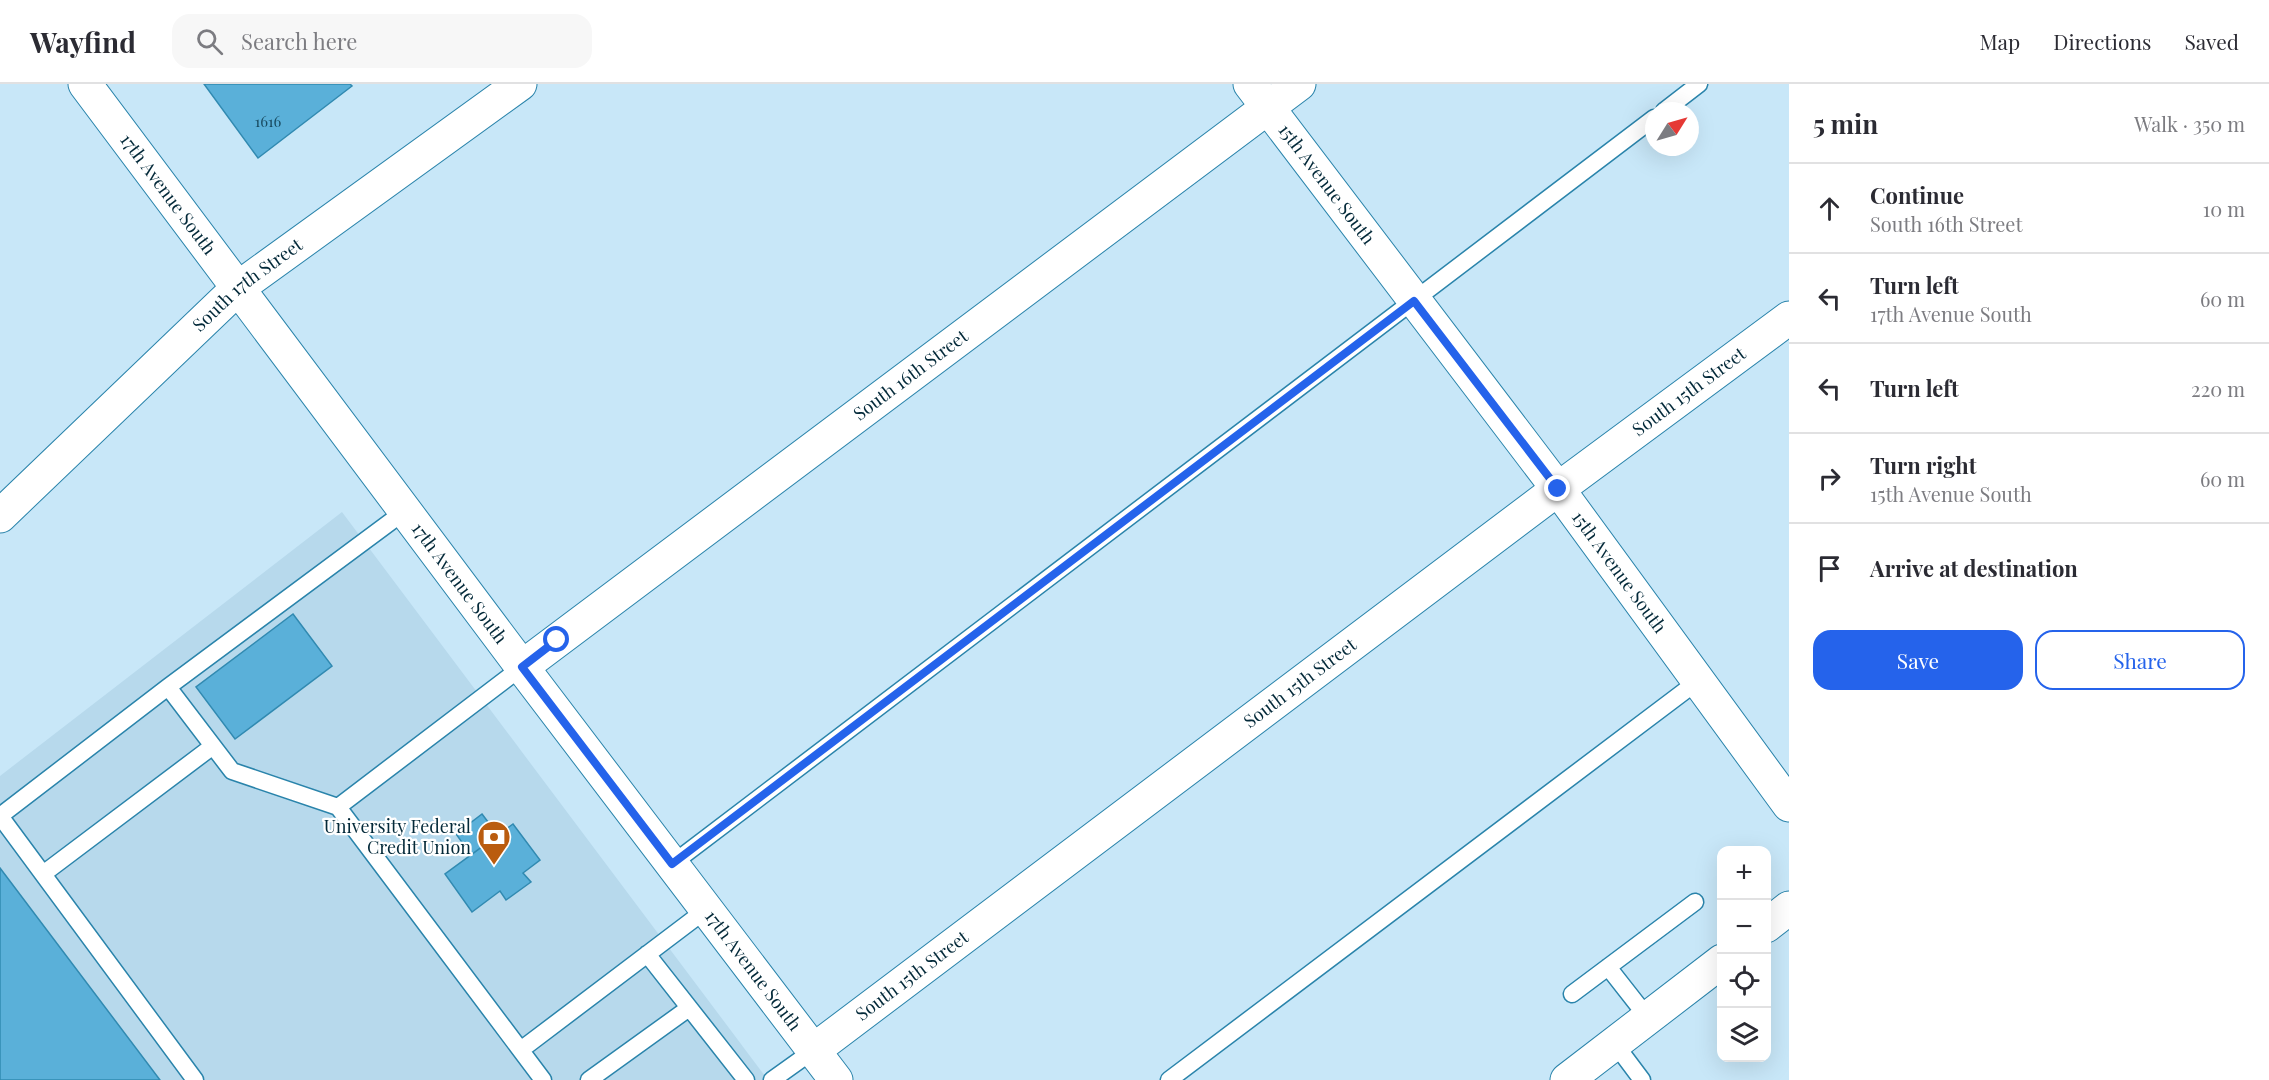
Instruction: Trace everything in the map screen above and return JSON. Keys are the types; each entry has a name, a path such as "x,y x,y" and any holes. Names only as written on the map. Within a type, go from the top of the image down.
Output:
{"street":[{"name":"17th Avenue South","path":"86,84 522,667 836,1080"},
{"name":"South 17th Street","path":"0,516 238,288 520,84"},
{"name":"South 16th Street","path":"522,667 1259,96 1299,84"},
{"name":"15th Avenue South","path":"1259,96 1558,489 1789,805"},
{"name":"South 15th Street","path":"814,1050 1558,489 1789,318"},
{"path":"1771,923 1789,908"},
{"path":"1567,1080 1717,965"}],"lane":[{"path":"1676,102 1699,84"},
{"path":"672,864 1645,125"},
{"path":"195,1080 0,816 168,687 405,511"},
{"path":"338,807 522,667"},
{"path":"1169,1080 1698,681"},
{"path":"168,687 232,771 338,807 522,1049 543,1080"},
{"path":"43,874 213,746"},
{"path":"1572,994 1695,902"},
{"path":"522,1049 706,909"},
{"path":"647,954 746,1080"},
{"path":"1608,967 1648,1018"},
{"path":"588,1080 689,1008"},
{"path":"1615,1044 1642,1080"},
{"path":"772,1080 814,1050"}],"shaded area":[{"path":"342,512 768,1080 0,1080 0,776"}],"building":[{"path":"204,84 350,84 352,86 258,158"},
{"path":"293,614 332,666 235,739 196,687"},
{"path":"482,814 498,835 471,855 456,834"},
{"name":"University Federal Credit Union","path":"513,824 540,860 523,873 531,882 506,900 500,891 472,912 445,874"},
{"path":"0,868 160,1080 0,1080"}],"place":[{"name":"University Federal Credit Union","path":"494,866"}],"route":[{"path":"557,640 522,667 672,864 1414,301 1558,489"}]}
